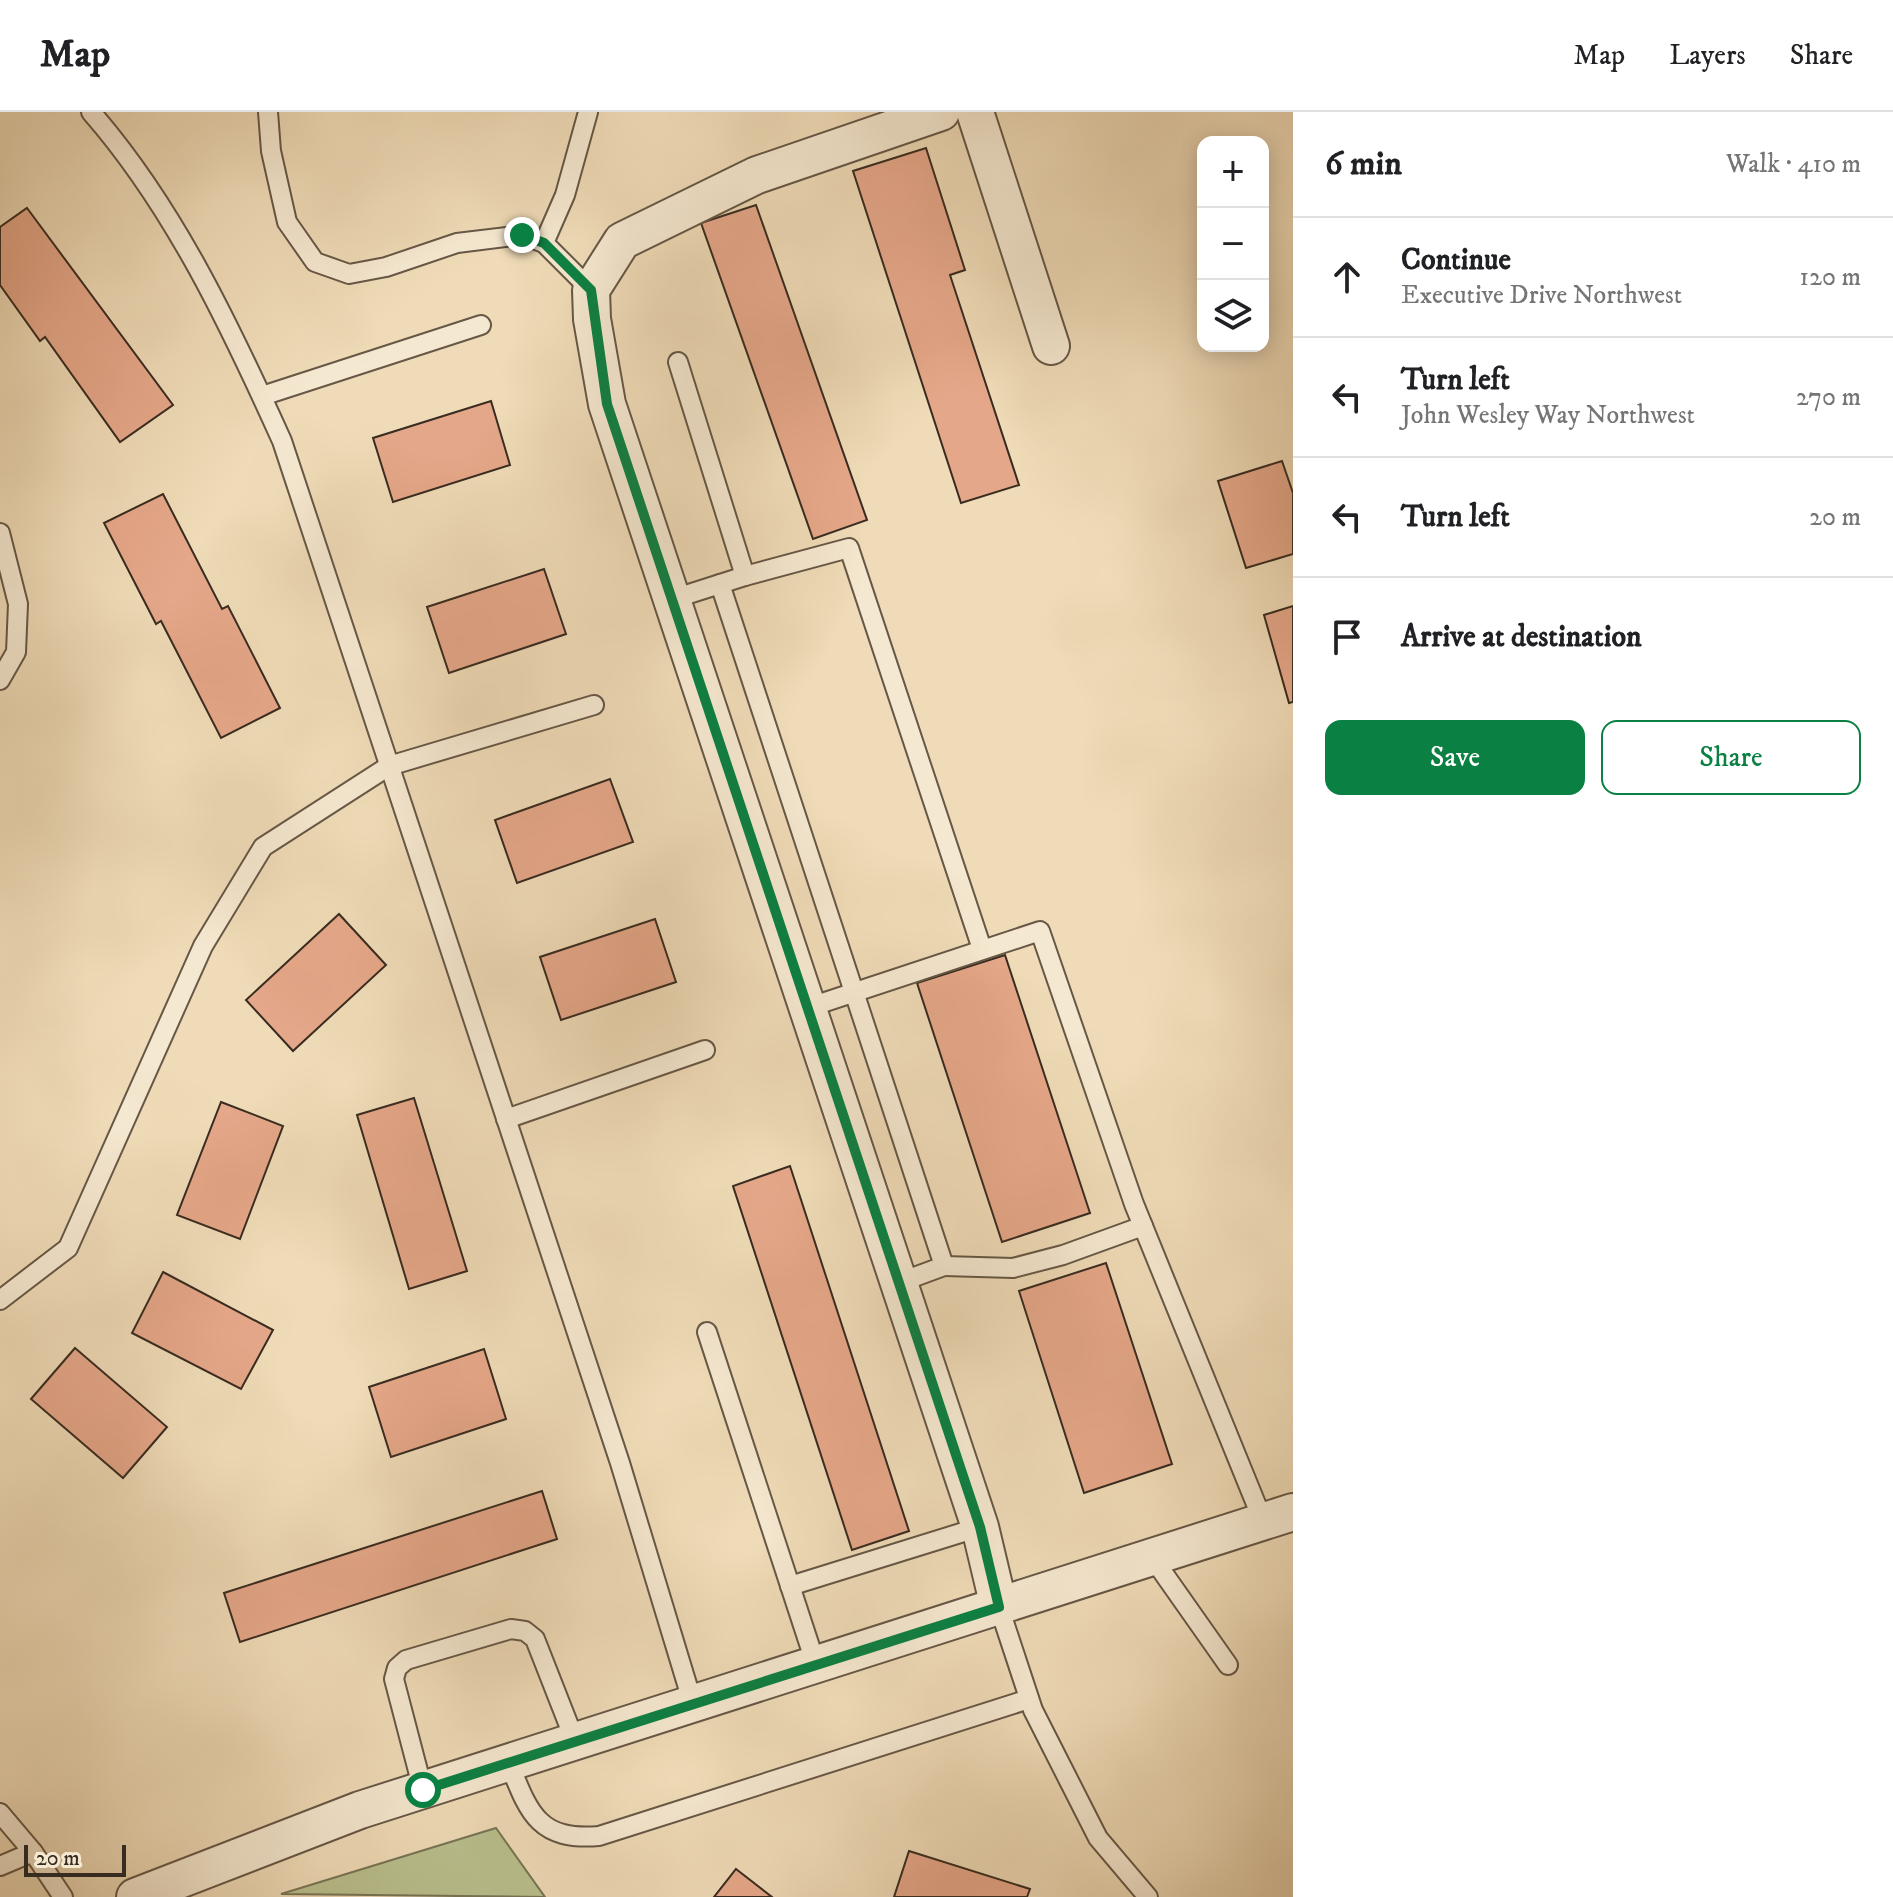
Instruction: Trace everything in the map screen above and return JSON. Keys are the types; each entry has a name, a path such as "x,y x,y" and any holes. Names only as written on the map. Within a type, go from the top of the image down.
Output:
{"street":[{"path":"941,112 757,175 622,241 591,290 607,404 980,1527 999,1607"},
{"path":"975,112 1051,346"},
{"path":"135,1897 360,1810 1278,1516"}],"lane":[{"path":"91,112 125,151 207,286 282,441 620,1463 693,1704"},
{"path":"268,112 271,151 287,222 315,262 349,274 386,267 457,243 522,235 544,243 591,290"},
{"path":"544,243 565,195 588,112"},
{"path":"262,396 481,325"},
{"path":"678,362 745,576"},
{"path":"0,533 18,604 16,652 0,680"},
{"path":"673,599 849,548 982,949"},
{"path":"720,584 944,1266"},
{"path":"0,1300 68,1248 203,946 263,847 389,766 594,705"},
{"path":"807,1008 1040,931 1143,1226 1278,1516"},
{"path":"506,1119 705,1050"},
{"path":"898,1283 944,1266 1013,1268 1063,1255 1143,1226"},
{"path":"707,1332 816,1665"},
{"path":"790,1586 980,1527"},
{"path":"1152,1557 1228,1665"},
{"path":"999,1607 1029,1699 1098,1838 1148,1897"},
{"path":"423,1790 394,1679 397,1668 406,1660 511,1629 525,1631 535,1639 575,1741"},
{"path":"509,1763 537,1821 556,1834 577,1838 599,1836 1029,1699"},
{"path":"0,1813 33,1852 63,1897"},
{"path":"0,1866 33,1852"}],"green space":[{"path":"496,1828 545,1897 281,1894"}],"building":[{"path":"926,148 965,270 950,275 1019,485 961,503 853,171"},
{"path":"756,205 867,520 813,539 701,223"},
{"path":"27,208 173,405 120,442 45,337 40,341 0,285 0,227"},
{"path":"491,401 510,465 393,502 373,438"},
{"path":"1282,461 1293,493 1293,554 1246,568 1218,481"},
{"path":"163,494 222,609 228,606 280,708 221,738 161,621 156,624 104,523"},
{"path":"544,569 566,634 449,673 427,607"},
{"path":"1293,606 1293,702 1289,703 1264,615"},
{"path":"610,779 633,842 517,883 495,820"},
{"path":"339,914 386,965 293,1051 246,1000"},
{"path":"655,919 676,982 561,1020 540,957"},
{"path":"1005,955 1090,1213 1002,1242 917,983"},
{"path":"414,1098 467,1271 409,1289 357,1115"},
{"path":"221,1102 283,1126 240,1239 177,1215"},
{"path":"790,1166 909,1531 852,1550 733,1186"},
{"path":"1106,1263 1172,1464 1084,1493 1019,1291"},
{"path":"163,1272 273,1330 241,1389 132,1333"},
{"path":"75,1348 167,1427 123,1478 31,1399"},
{"path":"484,1349 506,1419 391,1457 369,1387"},
{"path":"542,1491 557,1539 240,1642 224,1593"},
{"path":"909,1851 1030,1889 1027,1897 894,1897"},
{"path":"736,1869 772,1897 714,1897"}],"route":[{"path":"423,1790 999,1607 980,1527 607,404 592,319 591,290 544,243 522,235"}]}
